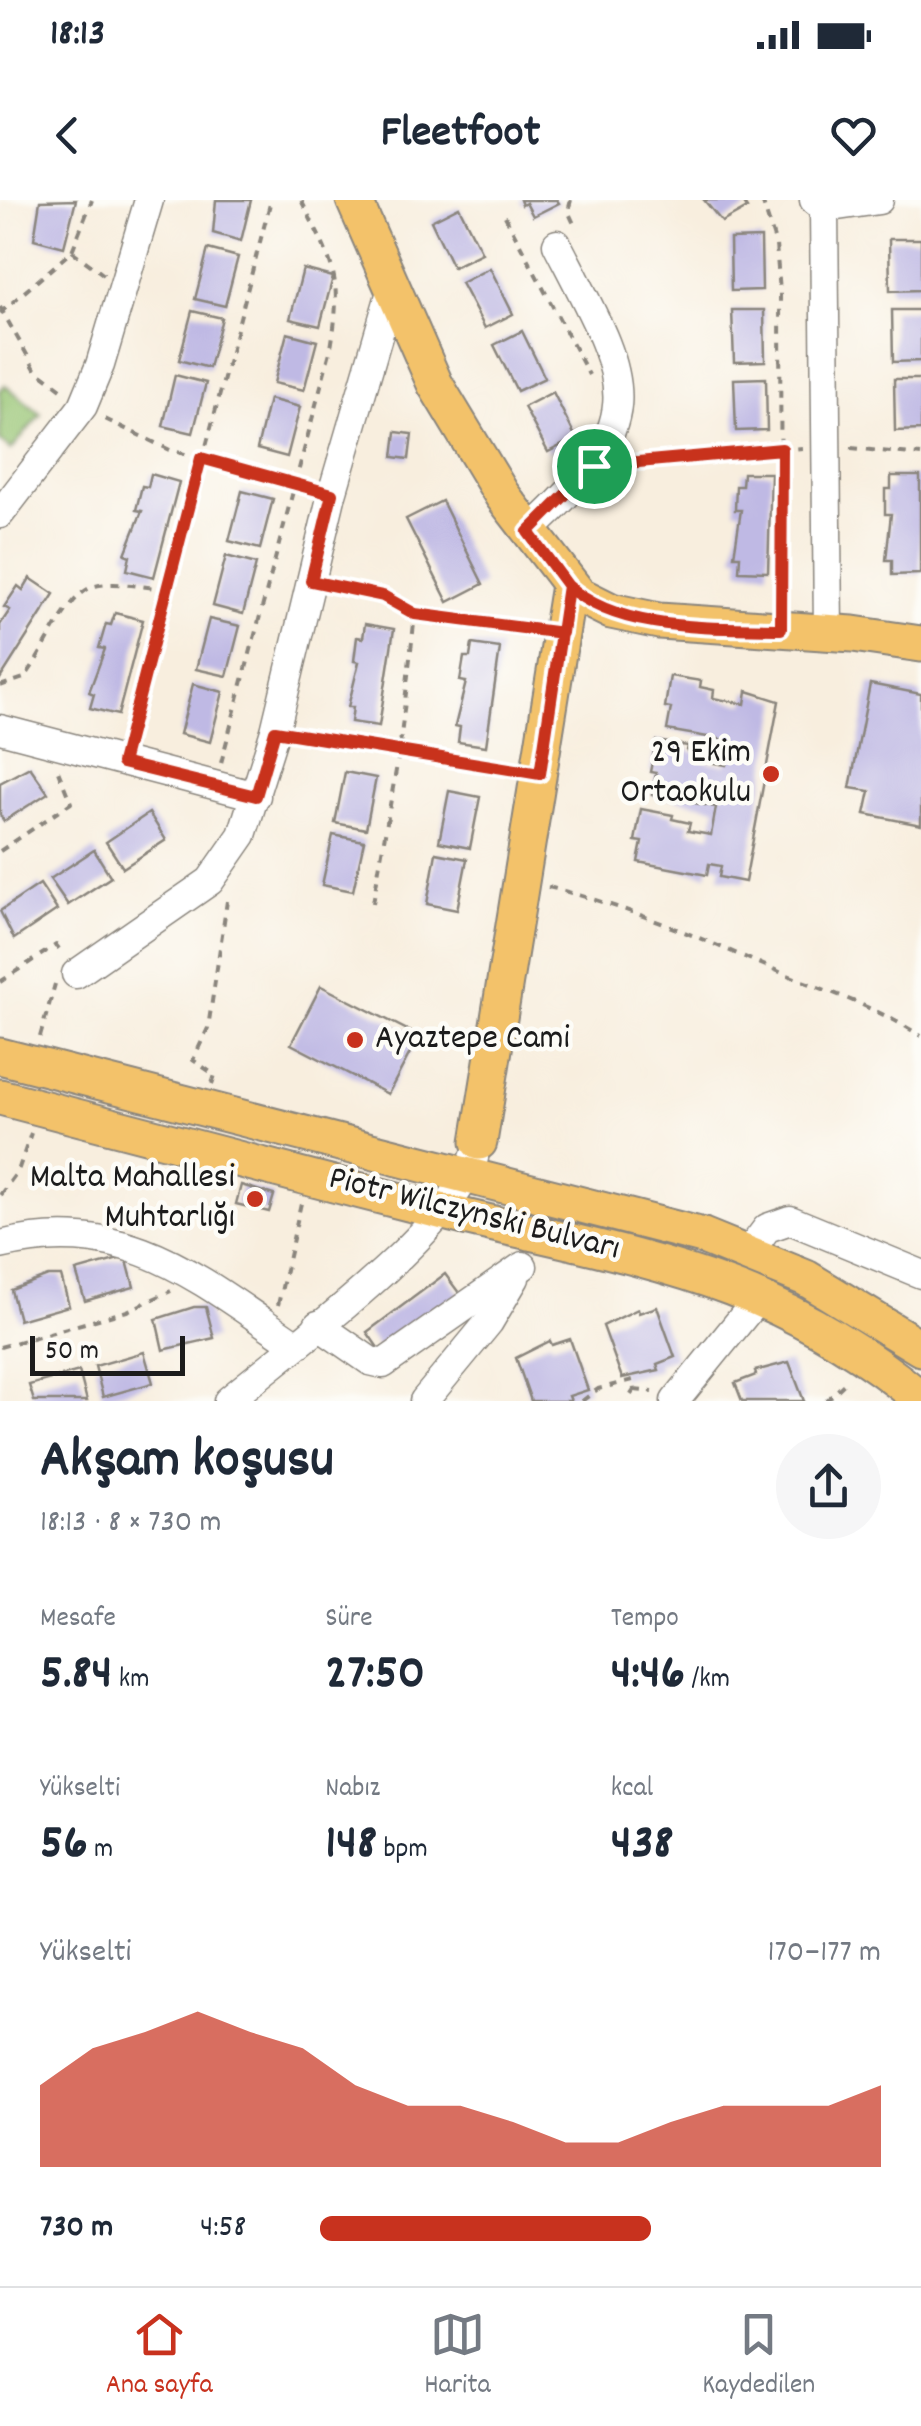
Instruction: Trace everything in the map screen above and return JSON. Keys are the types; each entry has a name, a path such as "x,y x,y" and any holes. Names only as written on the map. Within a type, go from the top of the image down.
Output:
{"main road":[{"path":"363,205 392,288 435,384 528,532 568,586 594,604 632,616 921,644"},
{"path":"474,1158 524,881 568,586"},
{"name":"Piotr Wilczynski Bulvarı","path":"0,1056 172,1104 474,1158 748,1252 832,1292 921,1348"},
{"name":"Piotr Wilczynski Bulvarı","path":"0,1096 444,1212 633,1254 760,1296 848,1344 921,1399"}],"street":[{"path":"0,514 83,406 149,200"},
{"path":"828,633 829,446 819,204 879,200"},
{"path":"528,532 594,466 616,422 614,367 602,332 557,244"},
{"path":"66,968 210,881 234,852 275,731 332,494 392,288"},
{"path":"0,730 256,796"},
{"path":"228,1401 403,1253 444,1212 474,1158"},
{"path":"748,1252 767,1228 790,1220 921,1274"},
{"path":"424,1401 489,1322 544,1232"},
{"path":"0,1245 38,1237 96,1239 142,1248 197,1277 295,1344"},
{"path":"318,1325 370,1361 383,1364 523,1266"},
{"path":"675,1401 760,1296"}],"path":[{"path":"92,200 72,251 1,309 35,369 83,406 154,444 332,494"},
{"path":"122,763 270,200"},
{"path":"214,787 331,348 339,300 334,270 301,200"},
{"path":"762,200 776,245 780,292 781,629"},
{"path":"504,216 589,376"},
{"path":"72,251 87,266 125,284"},
{"path":"594,466 829,446 921,455"},
{"path":"311,581 383,596 415,614 562,633"},
{"path":"0,686 24,678 87,589 104,585 168,589"},
{"path":"373,903 398,753 415,614"},
{"path":"275,731 540,774"},
{"path":"0,851 71,804 48,742"},
{"path":"524,881 594,898 675,929 854,1003 921,1036"},
{"path":"215,1075 193,1060 208,1028 228,895"},
{"path":"0,982 56,945 66,968 36,1050"},
{"path":"0,1195 18,1171 35,1120"},
{"path":"270,1327 283,1292 287,1252 306,1189"},
{"path":"0,1347 126,1311 197,1277"},
{"path":"582,1401 598,1390 633,1380 634,1390 626,1401"}],"green space":[{"path":"5,385 41,414 11,450 0,441 0,391"}],"building":[{"path":"76,200 64,247 34,239 40,201"},
{"path":"216,200 251,200 241,241 213,233"},
{"path":"520,200 557,200 559,203 533,216"},
{"path":"704,200 742,200 747,208 722,222"},
{"path":"459,207 482,253 453,267 431,221"},
{"path":"761,238 762,290 731,291 730,239"},
{"path":"889,239 921,239 921,290 890,291"},
{"path":"208,249 238,257 225,306 195,299"},
{"path":"490,268 513,314 485,328 461,283"},
{"path":"303,269 333,277 320,326 290,319"},
{"path":"732,310 764,310 765,361 734,362"},
{"path":"892,310 921,310 921,361 893,362"},
{"path":"192,311 222,318 209,368 179,360"},
{"path":"522,331 545,378 517,391 494,345"},
{"path":"287,333 317,341 304,390 274,383"},
{"path":"175,375 206,383 193,433 163,426"},
{"path":"766,378 767,430 736,431 734,379"},
{"path":"894,379 921,379 921,430 895,431"},
{"path":"553,392 576,438 548,452 524,407"},
{"path":"269,399 300,407 287,457 257,449"},
{"path":"396,432 412,434 409,459 393,457"},
{"path":"743,473 771,473 768,572 739,571 740,556 734,556 741,510 735,510 736,486 742,486"},
{"path":"151,474 179,482 154,577 127,570 130,556 125,554 142,511 136,510 142,486 148,487"},
{"path":"891,476 920,476 920,574 892,575 892,560 886,560 891,514 885,514 885,489 891,489"},
{"path":"242,491 273,499 260,549 229,541"},
{"path":"442,501 483,584 448,602 406,519"},
{"path":"226,556 256,564 243,614 213,606"},
{"path":"30,578 54,594 0,679 0,625 10,610 4,607 18,586 23,590"},
{"path":"115,613 143,620 118,715 90,708 94,694 89,692 105,649 99,648 106,624 111,625"},
{"path":"209,619 240,626 227,676 196,669"},
{"path":"365,624 394,629 379,726 351,722 353,707 348,707 359,662 354,661 357,637 363,638"},
{"path":"472,644 500,648 486,746 458,742 460,727 455,726 466,682 460,681 464,657 470,657"},
{"path":"670,676 701,681 700,687 714,690 713,698 745,704 747,691 779,701 745,882 719,877 721,866 709,864 707,875 638,862 642,842 635,841 641,809 673,815 672,819 690,823 688,831 711,835 716,807 652,795 656,773 650,772 656,741 688,746 687,751 705,754 703,761 726,765 731,741 667,730 671,708 665,707"},
{"path":"193,684 223,692 210,742 180,734"},
{"path":"870,684 921,694 921,825 865,814 870,791 850,788"},
{"path":"30,767 48,793 4,821 0,815 0,783"},
{"path":"345,772 376,778 366,829 335,823"},
{"path":"449,791 480,797 470,848 439,842"},
{"path":"149,813 166,840 123,868 106,842"},
{"path":"333,835 364,841 353,891 322,885"},
{"path":"94,850 111,877 68,905 50,879"},
{"path":"436,853 467,859 457,910 427,904"},
{"path":"40,884 57,910 14,939 0,911"},
{"name":"Ayaztepe Cami","path":"321,986 419,1036 388,1094 291,1044"},
{"name":"Malta Mahallesi Muhtarlığı","path":"241,1185 274,1195 269,1212 236,1204"},
{"path":"126,1257 134,1287 85,1301 76,1271"},
{"path":"445,1274 462,1297 383,1355 367,1332"},
{"path":"48,1276 61,1276 69,1306 19,1320 11,1290"},
{"path":"206,1307 214,1338 163,1350 156,1319"},
{"path":"657,1307 675,1357 657,1364 659,1370 622,1378 603,1326 638,1309 639,1313"},
{"path":"570,1339 588,1390 569,1396 571,1401 531,1401 516,1358 550,1341 552,1345"},
{"path":"144,1352 153,1383 103,1397 95,1366"},
{"path":"789,1362 804,1401 742,1401 735,1383 756,1375 755,1371"},
{"path":"79,1371 87,1401 34,1401 29,1385"}],"place":[{"name":"29 Ekim Ortaokulu","path":"771,774"},
{"name":"Ayaztepe Cami","path":"355,1040"},
{"name":"Malta Mahallesi Muhtarlığı","path":"255,1199"}],"route":[{"path":"594,466 528,532 568,586 562,633 415,614 383,596 311,581 332,494 201,458 122,763 256,796 275,731 540,774 562,633 568,586 594,604 632,616 781,629 782,449 594,466"}]}
